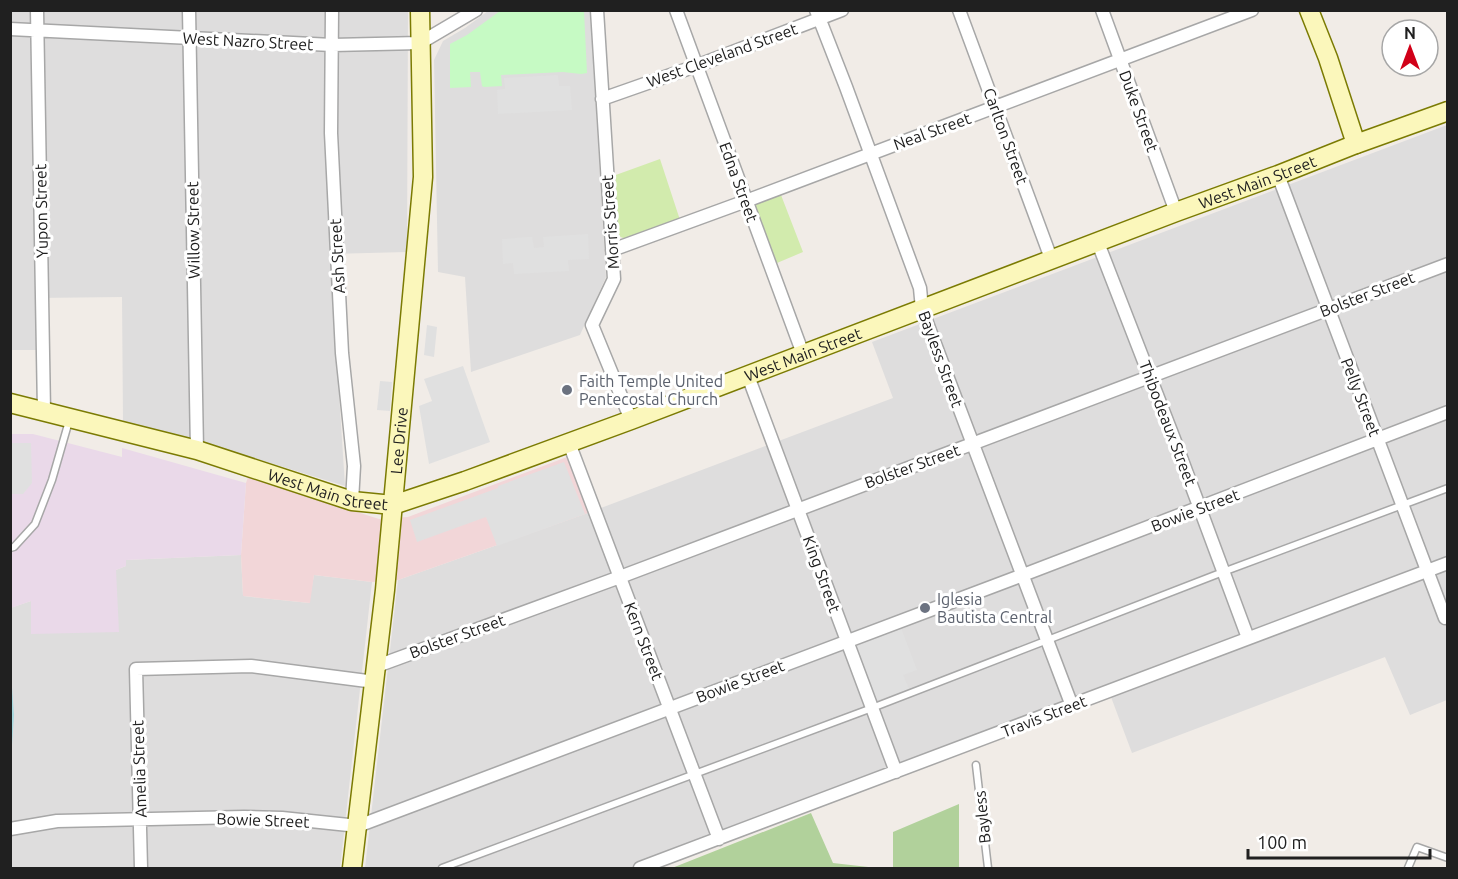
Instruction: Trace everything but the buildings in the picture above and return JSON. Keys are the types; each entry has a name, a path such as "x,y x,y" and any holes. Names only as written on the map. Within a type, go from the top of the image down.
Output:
{"main road":[{"name":"Lee Drive","path":"352,868 376,674 423,177 420,10"},
{"path":"1309,10 1328,58 1356,144"},
{"name":"West Main Street","path":"10,403 197,450 352,501 393,505 631,420 1448,111"}],"street":[{"name":"Yupon Street","path":"37,10 44,411"},
{"name":"Willow Street","path":"189,10 197,450"},
{"name":"Ash Street","path":"332,10 331,133 342,353 354,466 352,501"},
{"name":"West Nazro Street","path":"10,29 332,45 420,43 476,10"},
{"name":"Morris Street","path":"597,10 614,279 592,325 631,420"},
{"name":"Edna Street","path":"676,10 803,354"},
{"name":"West Cleveland Street","path":"602,99 696,66 818,15 842,10"},
{"name":"Carlton Street","path":"959,10 1052,261"},
{"name":"Duke Street","path":"1102,10 1176,212"},
{"name":"Neal Street","path":"612,250 1252,10"},
{"name":"Bayless Street","path":"818,15 920,288 922,309 1072,706"},
{"name":"Pelly Street","path":"1278,176 1445,618"},
{"name":"Thibodeaux Street","path":"1098,243 1248,638"},
{"name":"Bolster Street","path":"136,669 251,666 376,674 620,577 1448,264"},
{"name":"King Street","path":"748,376 896,772"},
{"name":"Bowie Street","path":"10,829 57,821 244,817 282,818 358,826 1448,412"},
{"name":"Kern Street","path":"569,443 719,839"},
{"name":"Travis Street","path":"640,868 1448,563"},
{"name":"Amelia Street","path":"136,669 141,868"}],"lane":[{"path":"10,548 14,547 35,524 52,480 70,418"},
{"path":"442,868 872,708 1223,572 1448,488"},
{"name":"Bayless","path":"976,765 988,868"},
{"path":"1408,868 1417,847 1448,858"}],"shaded area":[{"path":"10,11 408,11 407,252 330,254 345,486 205,443 123,421 122,297 36,298 37,350 11,350"},
{"path":"488,11 590,11 606,277 580,335 471,372 465,277 438,272 434,60 443,41"},
{"path":"558,75 559,86 570,86 572,110 498,114 497,90 505,89 504,78"},
{"path":"1447,125 1447,700 1410,715 1385,657 1132,753 1111,697 656,868 365,868 398,580 585,514 893,398 872,342"},
{"path":"588,234 589,259 568,260 569,271 514,274 513,263 503,264 502,239 532,237 534,248 544,247 543,237"},
{"path":"427,325 437,327 434,357 424,355"},
{"path":"463,366 490,442 429,464 419,406 432,401 424,379"},
{"path":"380,381 392,382 390,411 377,410"},
{"path":"10,434 33,434 122,457 122,448 246,483 241,555 126,560 126,566 116,570 119,632 31,634 31,601 11,608"},
{"path":"11,443 31,443 32,483 23,494 11,494"},
{"path":"567,457 588,513 398,580 372,582 314,575 310,603 243,596 241,555 248,477 379,519 408,517"},
{"path":"564,462 585,514 497,546 486,517 417,542 410,520"},
{"path":"241,555 243,596 309,603 314,575 372,582 340,868 11,868 10,608 31,601 31,634 116,570 126,566 126,560"},
{"path":"901,628 917,670 903,675 909,689 875,701 854,646"}],"green space":[{"path":"500,11 584,11 587,73 501,75 502,86 484,87 480,72 470,72 471,87 450,88 450,44 467,35"},
{"path":"660,159 680,220 627,240 619,236 613,176"},
{"path":"781,195 803,252 777,263 754,205"},
{"path":"959,804 959,868 893,868 893,832"},
{"path":"811,813 833,863 877,868 672,868"}],"water":[{"path":"11,674 14,715 11,749"}],"place":[{"name":"Faith Temple United Pentecostal Church","path":"567,390"},
{"name":"Iglesia Bautista Central","path":"925,608"}]}
